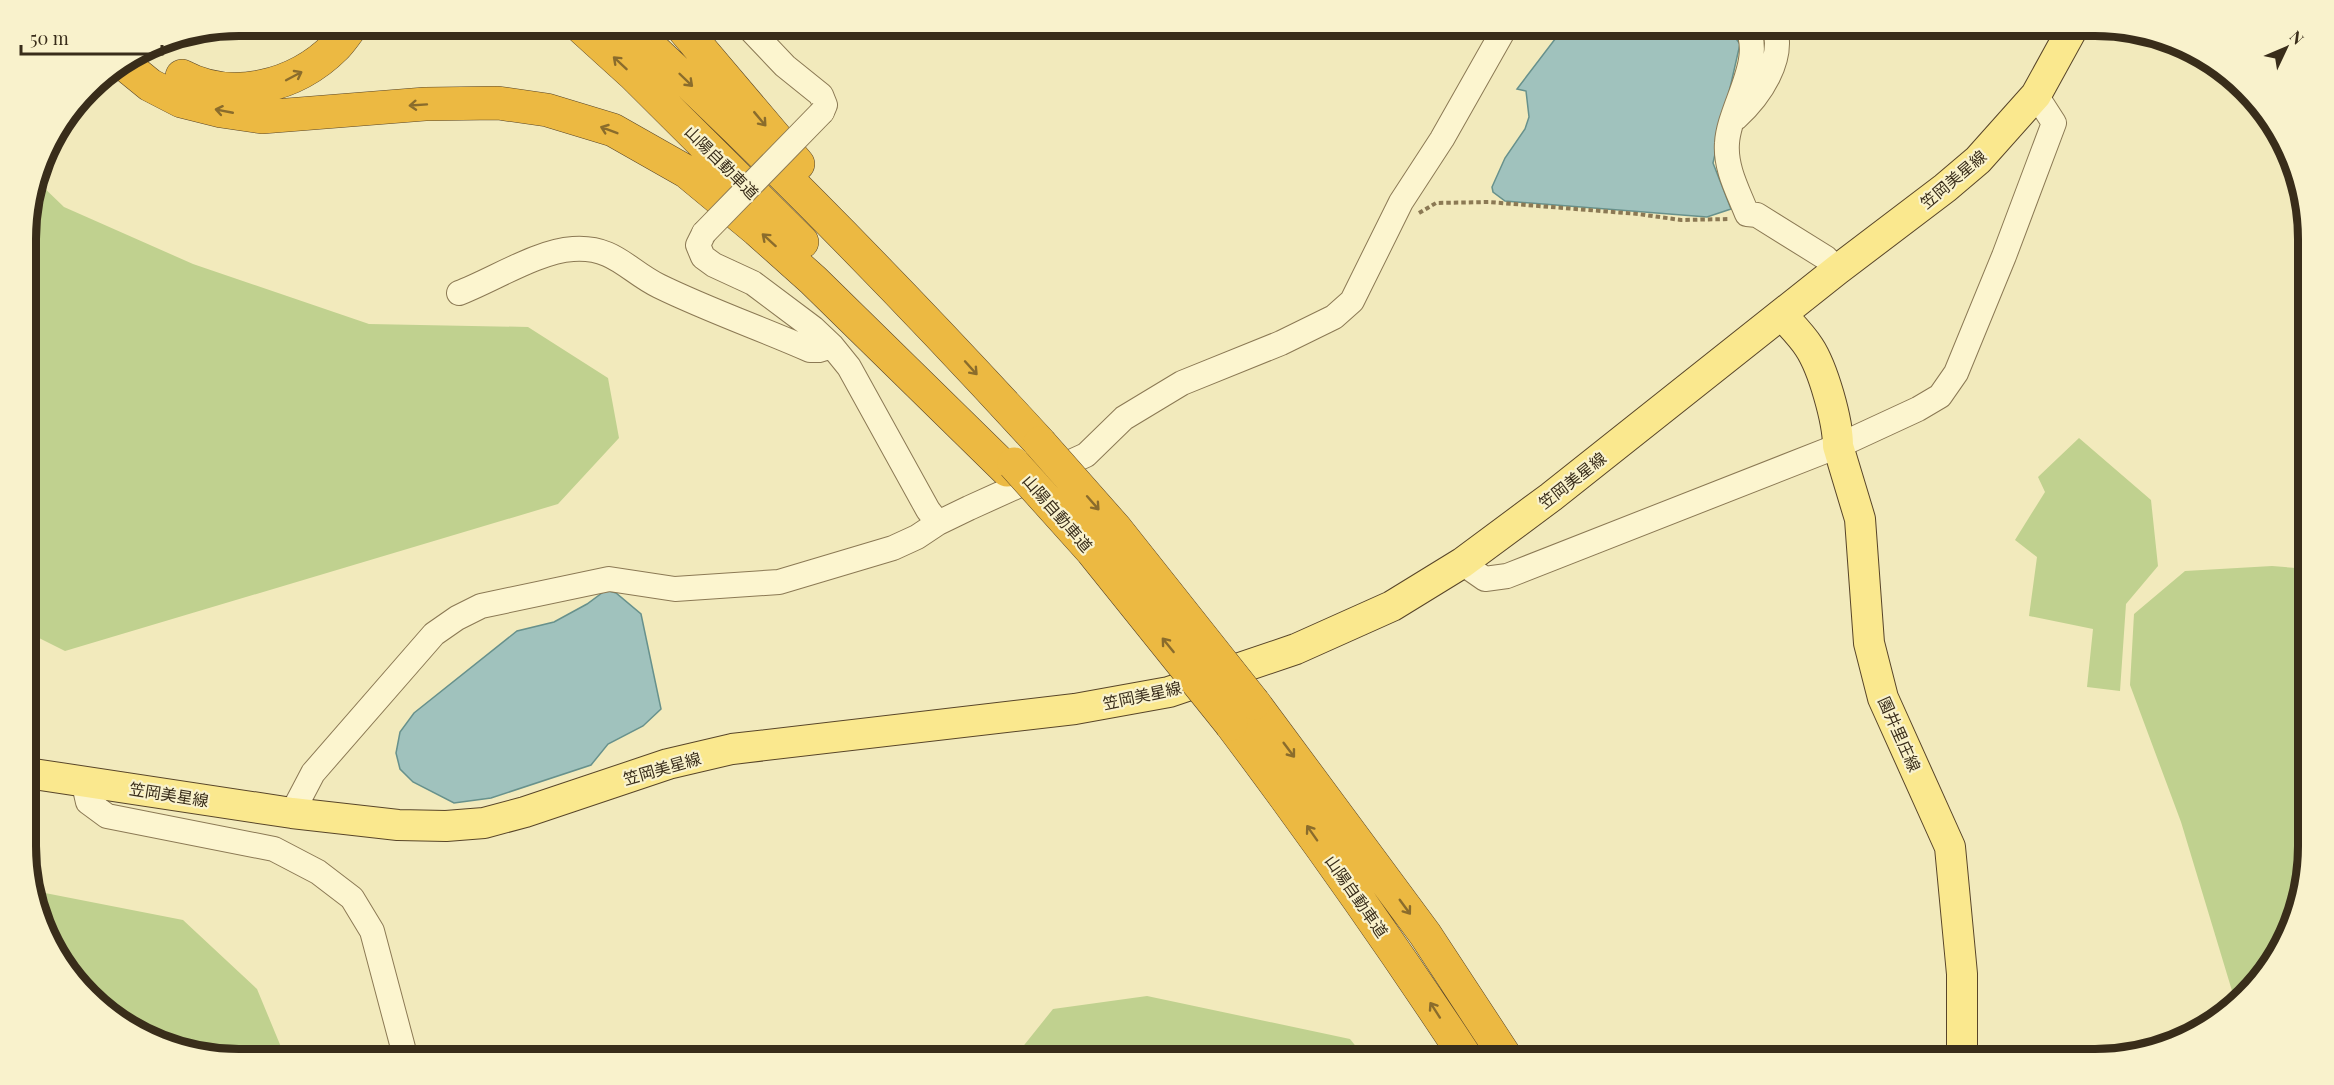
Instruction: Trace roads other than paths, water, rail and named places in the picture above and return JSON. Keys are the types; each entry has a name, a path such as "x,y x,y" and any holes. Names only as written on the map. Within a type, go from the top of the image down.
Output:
{"highway":[{"path":"150,57 159,65 188,80 220,88 254,89 284,81 312,66 336,47 344,36"},
{"name":"山陽自動車道","path":"591,36 634,75 828,268 1242,713 1425,934 1500,1049"},
{"name":"山陽自動車道","path":"638,36 853,244 944,338 1123,538 1242,713 1293,807 1396,952 1460,1049"},
{"path":"689,36 944,338"},
{"path":"129,68 150,85 181,101 221,111 262,117 425,104 498,103 547,110 613,130 687,172 757,230 1011,467"}],"main road":[{"name":"笠岡美星線","path":"36,774 292,813 398,825 446,826 484,823 525,812 668,764 732,749 1075,709 1169,692 1317,639 1392,606 1462,563 1551,497 1837,270 1945,188 1978,160 2036,95 2068,36"},
{"name":"園井里庄線","path":"1782,315 1810,348 1825,385 1838,435 1838,446 1860,519 1869,643 1883,698 1950,847 1962,974 1962,1049"}],"street":[{"path":"756,36 785,66 821,95 825,105 822,112 704,233 698,245 703,257 714,265 753,283 832,346 849,367 938,524"},
{"path":"292,813 313,773 434,634 457,618 482,606 609,579 675,589 779,582 893,548 938,524 1086,455 1124,418 1182,383 1281,343 1334,317 1352,301 1401,202 1442,139 1500,36"},
{"path":"1751,36 1753,41 1750,61 1727,140 1727,160 1747,214 1757,215 1826,258 1837,270"},
{"path":"1733,120 1752,103 1767,81 1775,54 1777,36"},
{"path":"1462,563 1485,579 1507,576 1838,446 1918,409 1940,396 1956,373 2055,123 2036,95"},
{"path":"459,292 485,283 535,259 572,248 600,251 628,264 656,285 810,350 832,346"},
{"path":"83,780 88,802 107,816 274,849 318,872 352,898 372,931 403,1049"}],"water":[{"path":"1557,36 1734,36 1740,44 1713,163 1731,209 1707,217 1505,201 1493,192 1492,187 1505,158 1525,129 1529,117 1526,91 1517,89"},
{"path":"606,590 616,593 641,614 661,709 643,726 608,744 591,765 491,798 454,803 413,782 400,769 396,753 400,732 414,713 517,631 554,622 587,604"}]}
